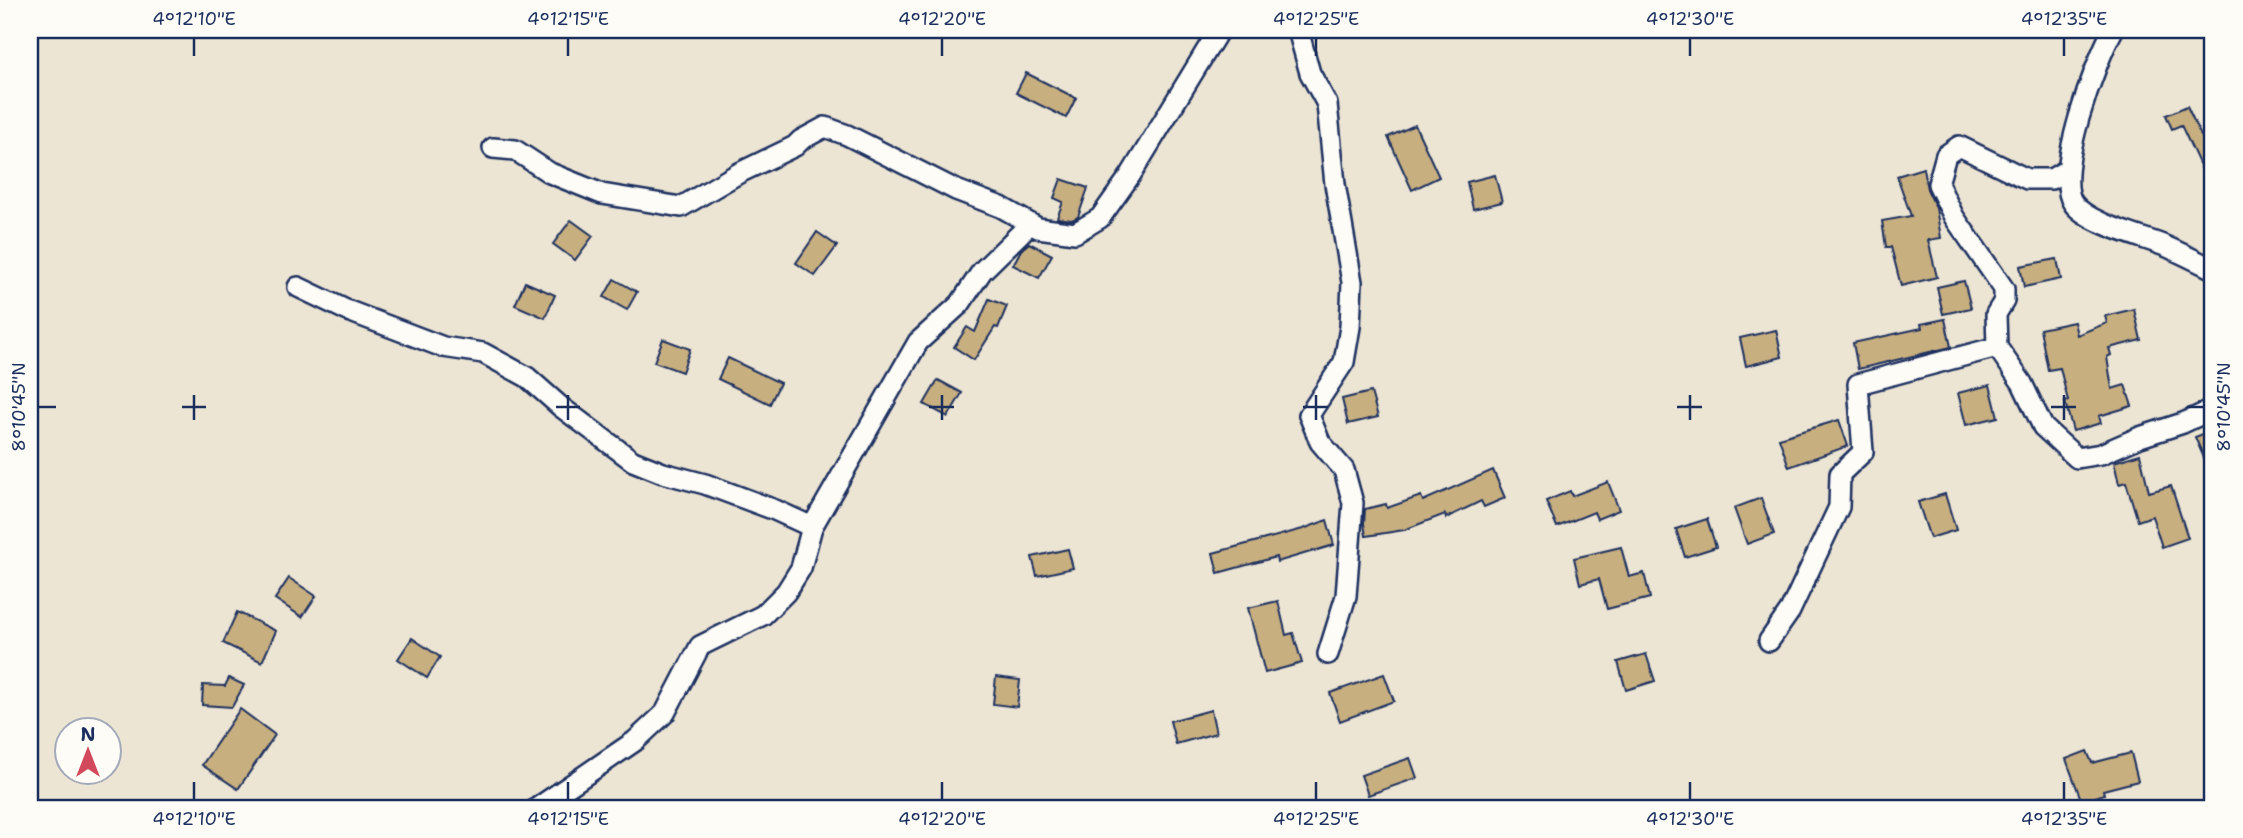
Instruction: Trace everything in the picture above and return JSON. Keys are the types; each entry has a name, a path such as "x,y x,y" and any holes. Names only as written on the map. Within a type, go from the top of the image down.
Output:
{"street":[{"path":"493,148 515,150 550,173 602,194 681,208 825,127 1038,228 1075,233 1100,218 1130,176 1219,30"},
{"path":"1298,30 1310,73 1327,104 1335,184 1352,282 1350,327 1344,362 1309,415 1320,442 1344,470 1353,503 1346,596 1328,654"},
{"path":"2113,30 2080,111 2067,170 2066,188 2073,204 2089,217 2166,247 2213,269"},
{"path":"2067,170 2051,179 2027,179 1959,146 1946,155 1938,184 1954,218 2004,289 2004,301 1996,314 1997,347 2021,383 2042,427 2077,458 2101,454 2213,409"},
{"path":"537,808 635,741 665,713 700,646 763,615 786,592 801,568 812,527 918,342 960,304 982,271 1030,224"},
{"path":"298,287 346,310 443,347 483,353 527,377 561,407 633,461 663,473 705,484 812,527"},
{"path":"1769,641 1790,611 1839,508 1840,474 1863,452 1858,384 1997,347"}],"building":[{"path":"1026,73 1076,98 1066,118 1016,93"},
{"path":"2187,106 2201,136 2204,134 2213,153 2213,167 2203,172 2181,125 2172,129 2166,115"},
{"path":"1415,125 1439,177 1412,190 1388,137"},
{"path":"1923,168 1927,189 1936,208 1941,238 1928,240 1937,277 1901,286 1891,247 1886,247 1882,221 1911,216 1897,176"},
{"path":"1495,175 1502,202 1473,209 1467,182"},
{"path":"1061,179 1088,188 1078,217 1072,220 1057,218 1063,202 1054,198"},
{"path":"571,220 593,236 575,260 553,244"},
{"path":"817,232 837,246 815,276 796,263"},
{"path":"1029,243 1052,255 1039,278 1013,265 1021,250"},
{"path":"2057,259 2061,279 2024,287 2020,266"},
{"path":"614,279 637,292 627,310 604,297"},
{"path":"1964,281 1971,308 1943,314 1937,287"},
{"path":"525,282 555,295 545,318 515,305"},
{"path":"989,299 1007,306 998,328 995,327 974,360 954,347 967,327 975,332"},
{"path":"2134,309 2141,340 2109,348 2111,355 2107,357 2112,389 2125,385 2132,406 2099,416 2101,423 2073,431 2060,368 2048,370 2040,329 2074,322 2077,335 2107,323 2105,316"},
{"path":"1945,319 1951,347 1858,369 1853,343 1922,328 1921,324"},
{"path":"1776,330 1782,357 1746,366 1740,338"},
{"path":"663,339 690,349 682,372 654,362"},
{"path":"728,358 780,383 770,404 718,379"},
{"path":"938,380 962,393 948,417 924,404"},
{"path":"1990,385 1998,417 1966,425 1958,393"},
{"path":"1371,392 1378,417 1348,424 1342,399"},
{"path":"1839,420 1848,446 1789,467 1779,438"},
{"path":"2213,430 2213,479 2195,437"},
{"path":"2140,454 2149,492 2171,486 2188,538 2162,547 2152,516 2138,521 2126,482 2119,484 2114,462"},
{"path":"1493,470 1505,498 1484,507 1481,501 1446,518 1445,514 1404,530 1366,536 1365,509 1386,504 1387,508 1421,496 1423,501"},
{"path":"1608,482 1619,510 1597,519 1594,512 1557,527 1546,501 1570,491 1572,496"},
{"path":"1945,494 1956,530 1930,538 1918,502"},
{"path":"1761,498 1774,534 1747,544 1734,508"},
{"path":"1707,519 1716,547 1685,557 1676,529"},
{"path":"1327,520 1334,545 1277,562 1276,557 1218,573 1213,553"},
{"path":"1621,547 1629,577 1644,573 1650,598 1607,609 1599,579 1580,584 1574,558"},
{"path":"1068,549 1073,568 1037,576 1032,557"},
{"path":"289,578 316,596 302,617 275,599"},
{"path":"1278,601 1286,635 1293,633 1302,663 1265,673 1248,608"},
{"path":"237,612 276,631 262,662 223,643"},
{"path":"412,638 440,657 427,678 398,659"},
{"path":"1646,654 1655,681 1626,690 1618,662"},
{"path":"1384,674 1394,701 1340,721 1330,693"},
{"path":"996,677 1020,680 1017,707 993,704"},
{"path":"229,678 244,685 232,707 202,705 203,685 225,686"},
{"path":"240,709 275,735 238,789 202,765"},
{"path":"1211,710 1216,733 1176,744 1170,721"},
{"path":"2087,751 2092,763 2131,753 2138,781 2103,790 2104,794 2082,802 2066,759"},
{"path":"1410,758 1417,778 1368,795 1361,775"}]}
